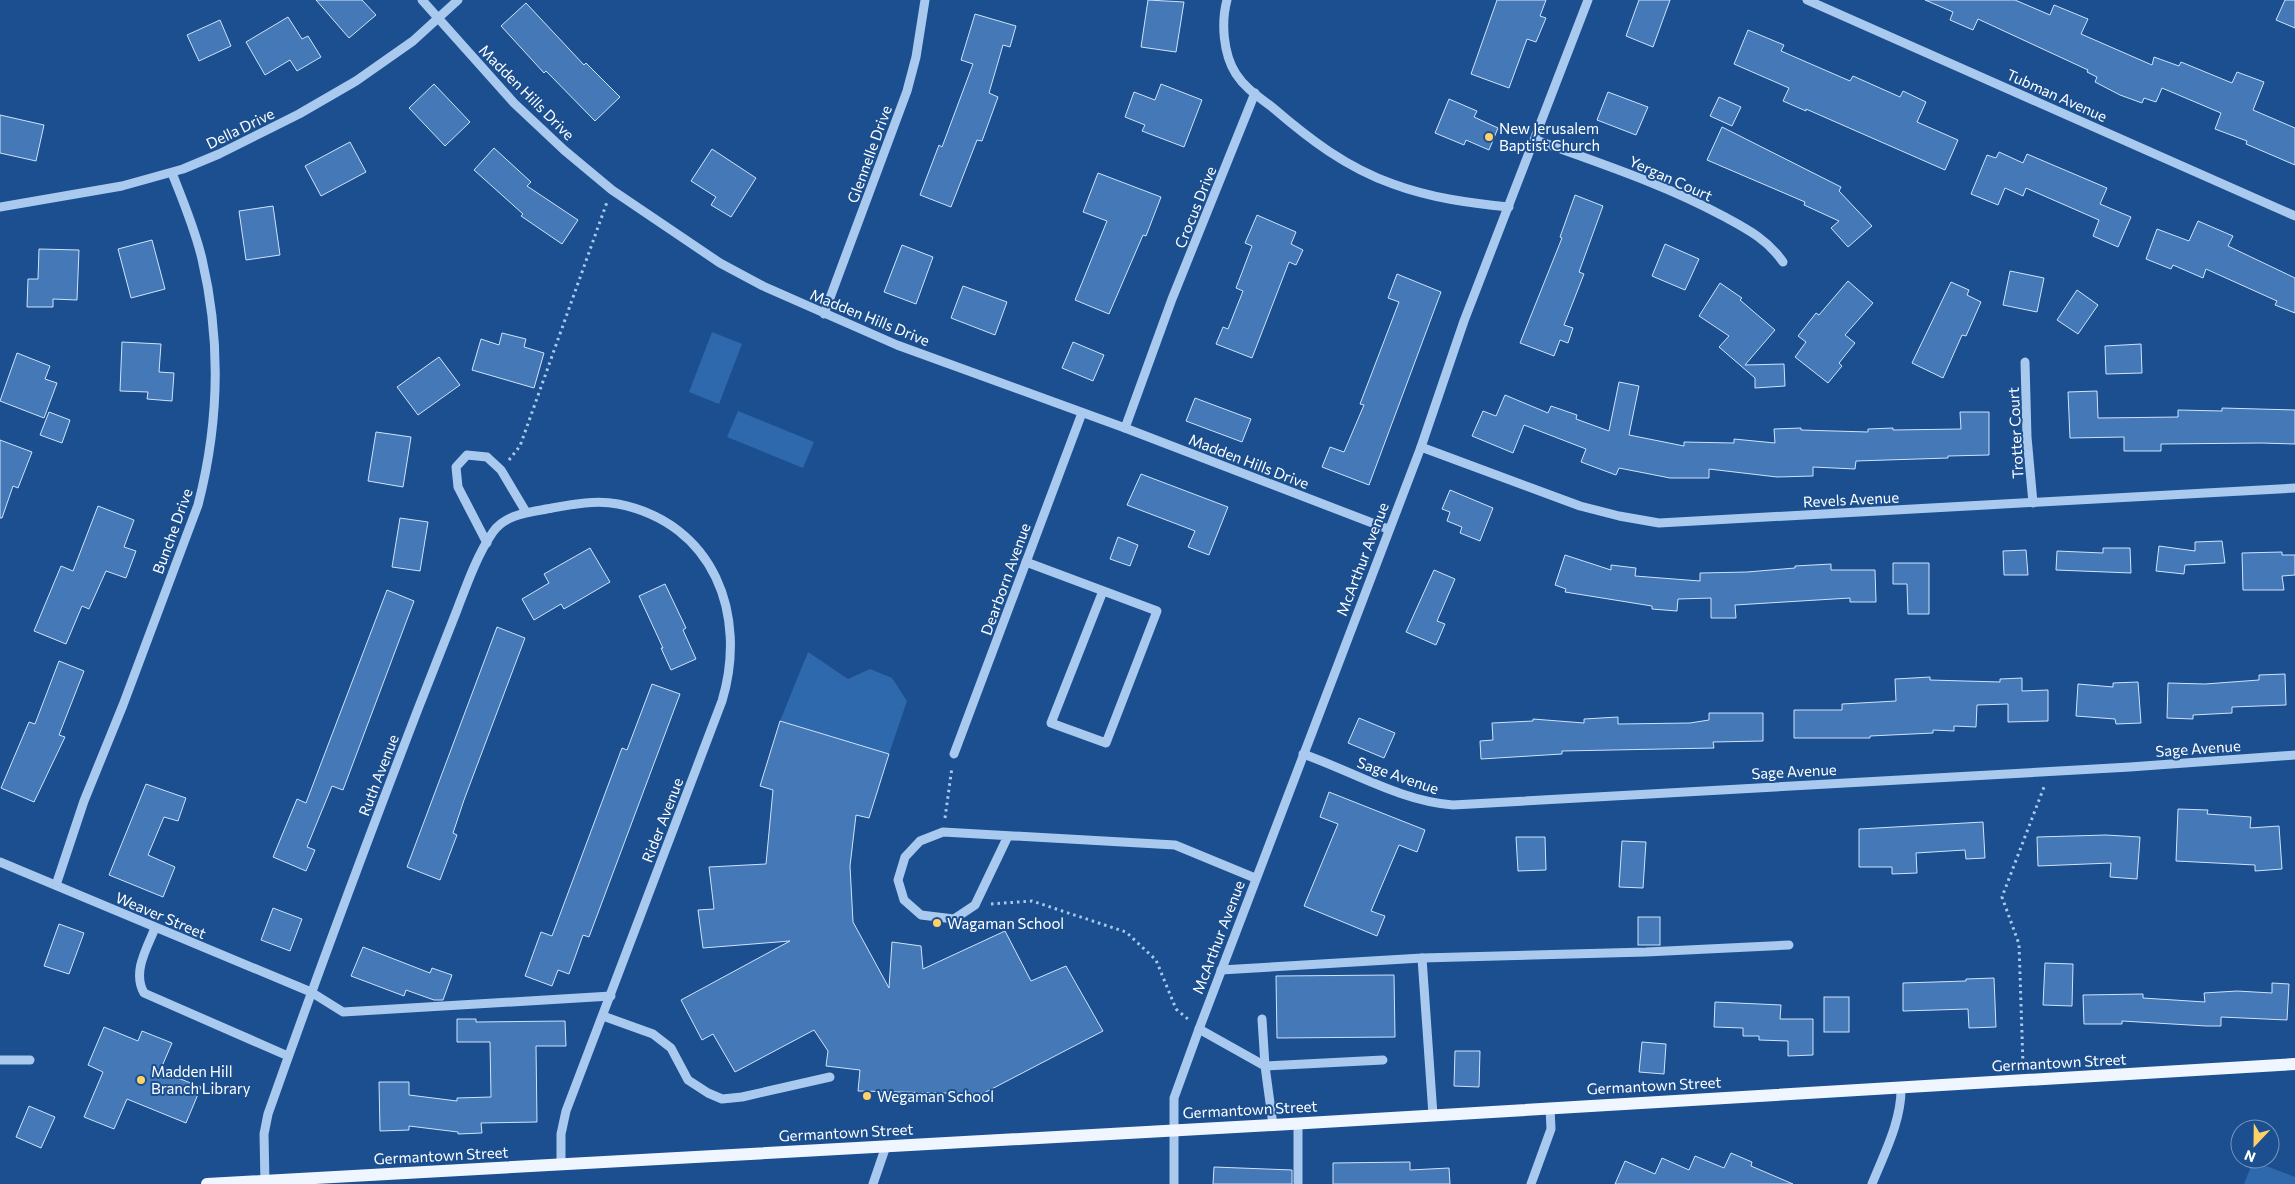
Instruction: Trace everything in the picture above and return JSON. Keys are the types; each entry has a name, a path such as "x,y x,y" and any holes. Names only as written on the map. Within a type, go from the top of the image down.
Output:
{"main road":[{"name":"Germantown Street","path":"207,1184 1272,1125 2295,1064"}],"street":[{"name":"Madden Hills Drive","path":"422,0 514,103 612,190 720,263 763,286 897,345 1125,428 1388,529"},
{"name":"Della Drive","path":"0,207 122,186 172,173 219,154 324,100 356,81 413,41 458,0"},
{"name":"Glennelle Drive","path":"824,314 907,91 916,57 925,0"},
{"path":"1227,0 1224,11 1225,42 1230,64 1242,83 1325,150 1372,176 1438,198 1508,207"},
{"name":"McArthur Avenue","path":"1174,1184 1174,1098 1421,446 1464,321 1536,140 1588,0"},
{"name":"Tubman Avenue","path":"1807,0 2295,216"},
{"name":"Crocus Drive","path":"1125,428 1172,299 1255,94"},
{"name":"Yergan Court","path":"1536,140 1636,176 1702,205 1758,235 1776,252 1783,262"},
{"name":"Bunche Drive","path":"56,885 84,801 123,705 198,505 204,479 212,428 216,364 209,294 202,257 172,173"},
{"name":"Trotter Court","path":"2025,362 2027,437 2033,503"},
{"name":"Dearborn Avenue","path":"954,754 1082,413"},
{"name":"Revels Avenue","path":"1421,446 1580,506 1619,516 1659,522 2295,488"},
{"path":"488,542 458,487 456,467 467,455 487,457 501,470 526,512"},
{"name":"Ruth Avenue","path":"265,1182 264,1134 268,1114 288,1056 351,882 469,580 494,530 504,522 526,512 582,503 617,504 642,511"},
{"name":"Rider Avenue","path":"561,1164 561,1134 566,1111 612,996 722,701 730,658 730,622 725,597 708,565 685,538 671,527 642,511"},
{"path":"1026,562 1157,611 1106,743 1051,723 1103,591"},
{"name":"Sage Avenue","path":"1303,754 1369,782 1423,800 1453,805 2295,755"},
{"path":"1008,836 975,905 954,919 921,915 904,900 898,880 905,857 920,840 942,832 1175,845 1256,878"},
{"name":"Weaver Street","path":"0,862 311,992 343,1012 612,996"},
{"path":"155,928 138,972 139,984 144,992 288,1056"},
{"path":"1221,970 1422,958 1646,952 1789,945"},
{"path":"1422,958 1433,1115"},
{"path":"604,1016 653,1034 671,1048 688,1080 708,1094 722,1099 742,1097 830,1077"},
{"path":"1262,1019 1272,1125"},
{"path":"1199,1029 1265,1066 1383,1060"},
{"path":"0,1060 30,1060"},
{"path":"1872,1184 1896,1122 1901,1100 1901,1087"},
{"path":"1531,1184 1551,1129 1550,1108"},
{"path":"1298,1122 1298,1184"},
{"path":"873,1184 886,1146"}],"path":[{"path":"501,470 520,446 612,190"},
{"path":"942,832 954,754"},
{"path":"2024,1080 2019,944 2002,897 2050,770"},
{"path":"975,905 1032,901 1126,932 1156,960 1176,1009 1199,1029"}],"shaded area":[{"path":"712,332 742,344 719,404 689,392"},
{"path":"738,411 814,442 803,468 727,437"},
{"path":"808,652 848,679 870,669 892,678 907,701 889,754 780,721"},
{"path":"2250,1169 2274,1169 2295,1177 2295,1184 2244,1184"}],"building":[{"path":"316,0 362,0 376,15 349,38"},
{"path":"1148,0 1184,2 1176,52 1141,47"},
{"path":"1497,0 1546,0 1540,16 1546,18 1536,42 1527,39 1509,88 1471,74"},
{"path":"1639,0 1670,0 1653,47 1626,36"},
{"path":"1925,0 2015,0 2050,15 2054,5 2088,19 2081,34 2152,65 2154,57 2179,66 2181,62 2232,83 2237,72 2264,82 2253,110 2295,128 2295,165 2246,144 2247,141 2215,129 2221,113 2162,88 2156,102 2144,98 2142,103 2120,95 2095,82 2097,77 2087,72 2088,70 1978,19 1973,30 1950,20 1953,12"},
{"path":"2285,0 2295,0 2295,28 2276,20"},
{"path":"526,3 584,65 586,63 620,97 595,121 546,71 544,73 501,26"},
{"path":"975,14 1016,26 1010,47 1003,45 989,93 998,97 982,141 977,140 951,207 920,195 939,145 942,147 973,64 961,60"},
{"path":"288,17 302,39 308,36 321,57 297,71 290,60 265,75 246,42"},
{"path":"220,20 231,46 199,61 187,35"},
{"path":"1748,30 1784,45 1781,51 1850,81 1853,76 1900,97 1903,91 1926,102 1917,122 1958,140 1945,170 1806,109 1806,111 1783,101 1789,88 1734,64"},
{"path":"434,84 470,122 445,146 409,108"},
{"path":"1161,84 1202,100 1184,147 1142,131 1145,125 1125,117 1134,92 1155,100"},
{"path":"1608,92 1648,107 1636,135 1597,120"},
{"path":"1719,97 1741,107 1732,126 1710,116"},
{"path":"1449,99 1477,111 1474,117 1498,128 1489,150 1466,140 1464,145 1435,133"},
{"path":"0,115 44,125 36,161 0,153"},
{"path":"1722,127 1841,187 1839,191 1872,226 1848,247 1831,228 1839,221 1804,205 1805,202 1707,160"},
{"path":"350,142 366,172 321,196 305,166"},
{"path":"494,148 531,182 527,186 578,220 562,244 521,216 523,214 474,170"},
{"path":"712,149 756,178 731,217 711,205 716,197 691,181"},
{"path":"1999,152 2023,163 2027,154 2107,188 2100,204 2131,217 2118,247 2093,236 2099,220 2026,188 2023,196 2005,188 1998,205 1971,194 1987,155 1996,158"},
{"path":"1098,173 1161,197 1146,236 1143,235 1109,314 1075,300 1107,221 1083,212"},
{"path":"1575,195 1603,206 1579,272 1584,274 1564,325 1573,328 1568,343 1560,340 1554,356 1520,343 1562,238 1560,237"},
{"path":"273,206 280,255 246,260 239,211"},
{"path":"1257,215 1296,232 1291,244 1303,250 1296,265 1289,262 1252,358 1216,344 1223,327 1228,329 1243,291 1236,288 1252,246 1245,243"},
{"path":"2198,221 2233,236 2228,246 2295,278 2295,313 2275,305 2277,301 2206,269 2203,278 2173,265 2171,269 2146,259 2157,229 2189,241"},
{"path":"152,240 165,289 131,298 118,249"},
{"path":"1665,244 1699,259 1685,290 1652,276"},
{"path":"902,245 933,257 916,304 884,292"},
{"path":"39,249 79,250 77,300 53,299 53,307 27,307 28,279 38,279"},
{"path":"2010,271 2044,278 2037,312 2003,305"},
{"path":"1397,274 1441,292 1369,485 1322,467 1330,447 1344,452 1364,405 1360,404 1399,302 1388,298"},
{"path":"1848,281 1873,303 1845,335 1855,343 1839,363 1842,366 1828,383 1795,357 1806,342 1798,336 1816,313 1819,315"},
{"path":"1951,282 1969,290 1967,295 1981,302 1966,336 1962,335 1943,378 1912,363"},
{"path":"1720,283 1742,298 1740,300 1775,330 1745,365 1784,364 1785,386 1755,388 1755,378 1719,347 1729,336 1699,316"},
{"path":"963,286 1007,302 995,335 951,318"},
{"path":"2077,290 2098,305 2078,334 2057,320"},
{"path":"502,333 526,339 524,347 544,353 534,388 472,370 481,339 499,345"},
{"path":"122,342 161,344 159,372 174,373 172,401 147,399 148,392 120,391"},
{"path":"1073,342 1104,355 1093,381 1062,368"},
{"path":"2141,344 2142,373 2106,374 2105,346"},
{"path":"17,353 50,366 45,379 57,383 44,418 0,401"},
{"path":"439,357 460,385 418,415 397,387"},
{"path":"1619,382 1639,386 1629,435 1684,446 1684,442 1734,443 1734,439 1775,443 1774,429 1801,428 1801,430 1868,432 1868,429 1893,428 1893,430 1961,429 1960,412 1989,412 1989,455 1856,461 1855,469 1813,467 1813,476 1777,477 1709,469 1709,478 1670,478 1619,468 1616,475 1581,462 1586,449 1524,425 1513,453 1472,436 1483,411 1496,416 1505,395 1548,413 1551,406 1577,415 1576,419 1609,431"},
{"path":"2097,391 2098,418 2178,417 2178,410 2222,411 2222,408 2295,410 2295,444 2161,444 2161,451 2124,451 2124,437 2070,438 2068,392"},
{"path":"1195,398 1251,419 1242,442 1186,421"},
{"path":"49,412 70,420 62,443 40,435"},
{"path":"376,432 411,437 403,487 368,481"},
{"path":"0,440 32,452 18,488 13,486 2,518 0,518"},
{"path":"1141,474 1228,507 1209,555 1188,547 1195,531 1127,505"},
{"path":"1450,490 1493,508 1480,541 1460,533 1462,527 1447,521 1450,512 1442,509"},
{"path":"98,506 134,520 124,547 136,551 126,578 106,571 89,609 82,606 66,644 34,631 61,566 73,571"},
{"path":"400,518 428,522 420,571 392,567"},
{"path":"1118,537 1138,545 1130,566 1110,559"},
{"path":"2222,541 2225,563 2185,565 2184,574 2156,571 2159,546 2195,551 2195,542"},
{"path":"590,548 610,582 564,609 561,604 534,620 522,599 549,583 544,574"},
{"path":"2103,548 2130,548 2131,573 2056,570 2057,551 2103,553"},
{"path":"2026,550 2028,575 2004,575 2003,551"},
{"path":"2282,552 2282,555 2295,555 2295,575 2282,576 2284,590 2243,590 2242,553"},
{"path":"1565,555 1611,570 1611,565 1636,568 1635,576 1700,581 1700,573 1747,572 1795,568 1795,566 1831,564 1831,570 1875,570 1876,602 1850,602 1850,598 1735,605 1736,618 1711,618 1711,598 1678,599 1677,611 1652,609 1652,606 1565,592 1566,589 1555,585"},
{"path":"1893,563 1929,563 1929,614 1908,614 1907,584 1893,584"},
{"path":"1434,570 1455,579 1437,621 1445,624 1436,645 1406,632"},
{"path":"665,584 686,628 683,630 696,659 671,670 639,596"},
{"path":"387,590 414,601 343,790 332,786 307,847 315,850 306,871 273,857 297,799 306,803"},
{"path":"497,627 525,638 464,800 453,833 457,835 440,880 407,867"},
{"path":"59,661 84,671 59,735 65,737 34,802 1,788 29,722 35,724"},
{"path":"2285,674 2286,705 2232,707 2232,713 2193,715 2193,719 2167,718 2168,683 2205,684 2259,680 2259,675"},
{"path":"1930,677 1930,680 2000,682 2000,679 2022,678 2022,691 2048,690 2048,721 2008,722 2008,704 1977,705 1976,727 1954,726 1954,731 1933,730 1933,733 1870,736 1870,738 1794,738 1794,710 1842,710 1842,704 1896,701 1895,679"},
{"path":"2138,682 2141,723 2116,724 2115,719 2076,716 2078,684 2113,687 2113,683"},
{"path":"652,684 680,694 589,937 583,935 569,974 558,970 552,986 525,976 541,932 552,936 622,748 627,750"},
{"path":"1709,713 1763,713 1763,741 1713,742 1714,748 1562,751 1562,754 1481,759 1480,741 1493,740 1492,723 1533,721 1533,719 1584,723 1584,719 1618,717 1618,724 1690,723 1709,720"},
{"path":"1359,718 1395,733 1384,758 1348,743"},
{"path":"780,721 889,754 869,818 856,815 850,866 853,922 889,988 892,942 921,946 923,969 1005,931 1031,981 1066,966 1103,1031 982,1094 858,1091 860,1070 826,1066 828,1051 814,1030 735,1072 713,1034 702,1040 681,1000 790,941 703,948 698,910 714,909 709,867 766,864 773,790 760,786"},
{"path":"146,784 186,798 178,821 164,817 148,855 175,867 163,897 109,875"},
{"path":"1329,792 1425,830 1417,852 1399,845 1371,911 1385,916 1377,936 1304,906 1338,824 1320,817"},
{"path":"2178,809 2208,810 2207,814 2251,817 2250,828 2279,826 2282,869 2255,871 2255,865 2176,861"},
{"path":"1983,822 1985,858 1966,859 1965,850 1916,853 1917,873 1892,874 1892,867 1859,867 1859,829"},
{"path":"2106,835 2140,837 2137,879 2110,877 2111,863 2038,866 2037,837"},
{"path":"1516,837 1545,837 1546,870 1518,871"},
{"path":"1622,841 1646,842 1643,888 1619,887"},
{"path":"273,908 302,919 290,951 261,940"},
{"path":"1638,917 1660,917 1660,945 1638,945"},
{"path":"59,924 84,933 69,974 44,966"},
{"path":"363,947 430,973 432,968 452,975 443,1000 434,1000 406,990 404,996 351,976"},
{"path":"2045,963 2073,964 2072,1006 2043,1005"},
{"path":"1394,975 1395,1037 1277,1038 1276,976"},
{"path":"1994,978 1996,1027 1969,1028 1968,1009 1903,1011 1903,983"},
{"path":"2272,983 2289,984 2287,1020 2221,1017 2221,1026 2122,1021 2122,1024 2084,1024 2083,995 2143,994 2143,998 2205,1002 2204,993 2237,991 2272,993"},
{"path":"1824,997 1849,997 1849,1032 1824,1032"},
{"path":"1715,1002 1781,1005 1780,1019 1813,1019 1813,1055 1788,1056 1788,1041 1759,1040 1759,1036 1743,1036 1743,1028 1714,1027"},
{"path":"457,1019 476,1019 476,1022 565,1021 566,1046 536,1046 537,1122 481,1123 482,1133 458,1134 458,1132 409,1126 409,1130 380,1131 379,1082 409,1082 409,1095 457,1101 457,1098 491,1097 490,1042 457,1042"},
{"name":"Madden Hill Branch Library","path":"104,1027 138,1041 142,1031 172,1043 160,1071 201,1087 186,1123 127,1099 114,1129 84,1117 103,1072 88,1065"},
{"path":"1642,1042 1666,1044 1664,1074 1639,1072"},
{"path":"1455,1051 1480,1051 1479,1087 1454,1086"},
{"path":"29,1106 55,1117 41,1148 16,1137"},
{"path":"1731,1153 1752,1162 1751,1166 1793,1184 1615,1184 1625,1161 1655,1174 1662,1158 1689,1170 1695,1156 1724,1168"},
{"path":"1410,1162 1410,1170 1449,1168 1450,1184 1333,1184 1333,1163"},
{"path":"1214,1167 1292,1170 1292,1184 1213,1184"}],"place":[{"name":"New Jerusalem Baptist Church","path":"1489,137"},
{"name":"Wagaman School","path":"937,923"},
{"name":"Madden Hill Branch Library","path":"141,1080"},
{"name":"Wegaman School","path":"867,1096"}]}
